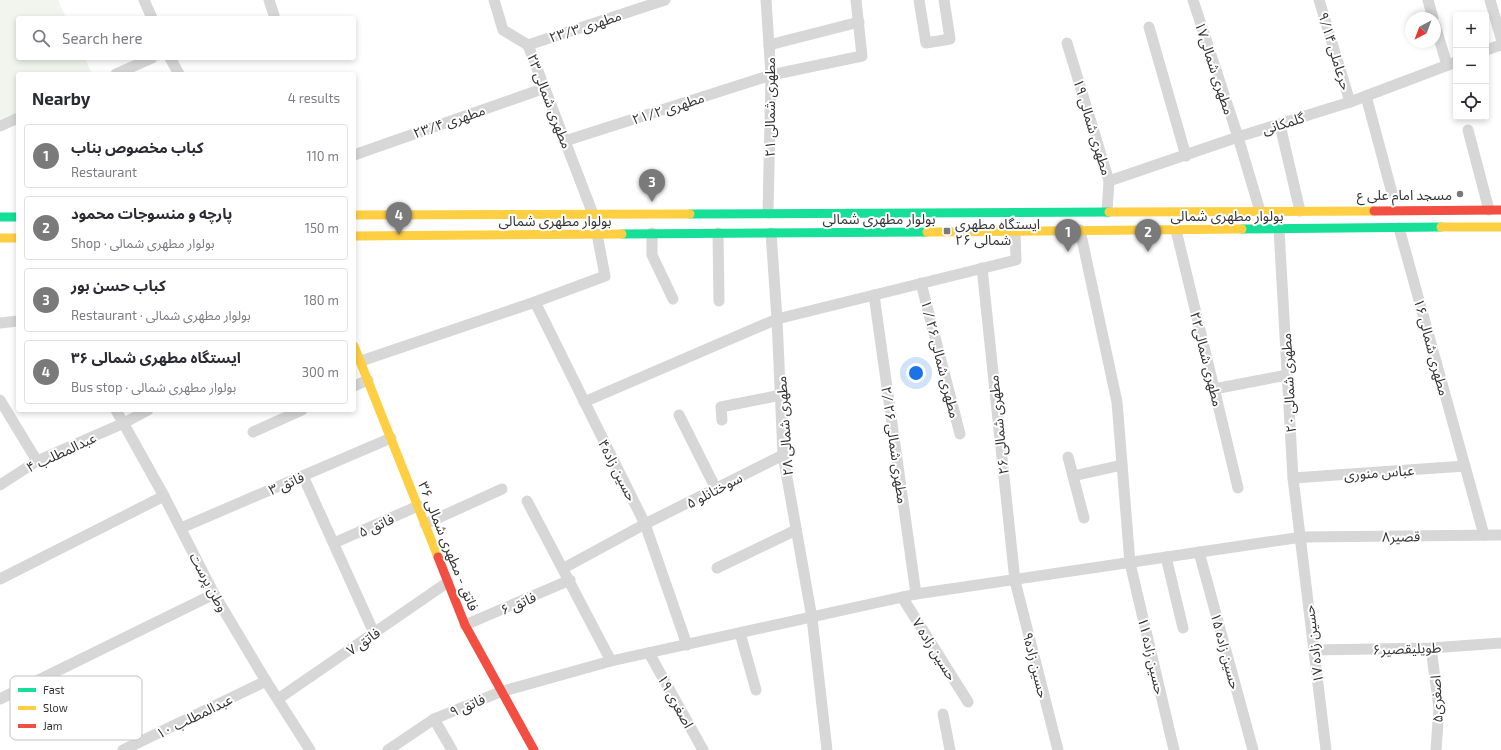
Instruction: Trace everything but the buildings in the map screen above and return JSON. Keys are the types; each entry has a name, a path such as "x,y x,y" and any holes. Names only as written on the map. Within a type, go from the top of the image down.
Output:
{"main road":[{"path":"1442,210 1443,228"},
{"name":"بولوار مطهری شمالی","path":"356,236 455,225 593,214 1501,210"},
{"name":"بولوار مطهری شمالی","path":"356,215 455,225 597,234 1501,227"},
{"path":"0,217 16,217"},
{"path":"0,238 16,238"},
{"name":"فاتق - مطهری شمالی ۳۶","path":"356,351 465,625 500,692 534,750"}],"street":[{"path":"144,0 151,16"},
{"path":"269,0 274,15"},
{"name":"مطهری شمالی ۲۳","path":"494,0 503,30 528,45 593,214"},
{"name":"مطهری ۲۳/۳","path":"528,45 648,3 665,0"},
{"name":"مطهری شمالی ۲۱","path":"766,0 771,75 768,213"},
{"path":"769,45 858,22 856,0"},
{"path":"919,0 926,43 950,40 944,0"},
{"name":"مطهری شمالی۱۷","path":"1193,0 1238,137 1260,211"},
{"name":"حرعاملی ۹/۱۴","path":"1319,0 1350,102"},
{"path":"1428,0 1431,12"},
{"path":"1490,0 1501,38"},
{"name":"مطهری ۲۱/۲","path":"565,141 771,75 862,56 858,22"},
{"path":"1149,27 1186,156"},
{"path":"1441,38 1452,64"},
{"name":"مطهری شمالی ۱۹","path":"1067,43 1109,181 1107,212"},
{"path":"1489,49 1501,45"},
{"path":"120,72 148,60"},
{"path":"171,60 178,72"},
{"name":"گلمکانی","path":"1109,181 1238,137 1350,102 1452,64"},
{"name":"مطهری ۲۳/۴","path":"356,153 545,88"},
{"path":"1366,96 1392,193"},
{"path":"0,126 16,119"},
{"path":"1280,125 1300,211"},
{"path":"1468,130 1489,210"},
{"name":"مطهری شمالی ۱۶","path":"1399,228 1484,535"},
{"name":"مطهری شمالی ۲۰","path":"1279,229 1293,478 1302,537"},
{"name":"حسین زاده ۱۱","path":"1080,230 1116,402 1130,563 1174,750"},
{"name":"مطهری شمالی۲۲","path":"1176,230 1238,488"},
{"path":"584,402 777,319 1016,260 1015,231"},
{"path":"718,233 719,301"},
{"name":"مطهری شمالی ۲۸","path":"771,233 777,319 783,455 812,618 827,750"},
{"path":"360,361 535,302 605,276 597,234"},
{"path":"652,234 652,255 673,299"},
{"name":"مطهری شمالی ۲۶","path":"982,268 1015,581"},
{"name":"مطهری شمالی ۲۶ / ۱","path":"921,284 960,434"},
{"name":"مطهری شمالی ۲۶ /۲","path":"874,295 916,594"},
{"name":"حسین زاده۴","path":"535,302 646,524 687,645"},
{"path":"0,323 16,321"},
{"path":"1214,389 1287,375"},
{"path":"356,385 368,380"},
{"path":"722,420 721,407 781,395"},
{"path":"0,400 37,461"},
{"name":"وطن پرست","path":"117,412 164,496 214,594 266,681 310,750"},
{"name":"عبدالمطلب ۴","path":"0,485 37,461 124,423 144,412"},
{"path":"253,432 298,412"},
{"path":"678,415 716,489"},
{"name":"فاتق ۳","path":"181,528 391,438"},
{"name":"سوختانلو ۵","path":"564,568 646,524 783,455"},
{"path":"1068,457 1084,518"},
{"path":"1074,476 1122,465"},
{"name":"عباس منوری","path":"1293,478 1465,466"},
{"path":"303,476 374,633"},
{"path":"425,524 502,489"},
{"path":"0,579 164,496"},
{"path":"527,501 564,568 611,661"},
{"name":"فاتق ۵","path":"334,543 418,506"},
{"path":"717,568 796,530"},
{"name":"قصیر۸","path":"902,597 1302,537 1501,535"},
{"name":"حسین زاده ۱۷","path":"1302,537 1313,650 1326,750"},
{"name":"حسین زاده ۱۵","path":"1199,552 1253,750"},
{"path":"1166,557 1183,628"},
{"name":"فاتق ۶","path":"465,625 570,580"},
{"name":"حسین زاده۹","path":"1015,581 1058,750"},
{"name":"فاتق ۷","path":"278,699 448,582"},
{"path":"47,676 214,594"},
{"name":"فاتق ۹","path":"388,750 434,719 500,692 611,661 902,597"},
{"name":"حسین زاده ۷","path":"902,597 968,702"},
{"path":"740,633 756,690"},
{"name":"طویلیقصیر۶","path":"1313,650 1432,648 1501,643"},
{"name":"اصغری۵","path":"1432,648 1439,708 1436,750"},
{"name":"اصغری ۱۹","path":"649,653 703,750"},
{"name":"عبدالمطلب ۱۰","path":"123,750 266,681"},
{"path":"0,699 10,694"},
{"path":"943,714 950,750"},
{"name":"فاتق ۹","path":"434,719 452,750"}],"shaded area":[{"path":"0,0 58,0 65,16 16,16 16,60 86,60 91,72 16,72 16,113 0,119"}],"traffic: fast":[{"path":"690,214 1109,212"},
{"path":"0,217 16,217"},
{"path":"1242,229 1441,227"},
{"path":"622,234 927,232"}],"traffic: slow":[{"path":"1109,212 1374,211"},
{"path":"356,215 690,214"},
{"path":"1441,227 1501,227"},
{"path":"927,232 1242,229"},
{"path":"356,236 622,234"},
{"path":"0,238 16,238"},
{"path":"356,351 438,557"}],"traffic: jam":[{"path":"1374,211 1501,210"},
{"path":"438,557 465,625 534,750"}],"place":[{"name":"مسجد امام علی ع","path":"1460,194"},
{"name":"كباب حسن بور","path":"652,202"},
{"name":"ایستگاه مطهری شمالی ۲۶","path":"947,231"},
{"name":"ایستگاه مطهری شمالی ۳۶","path":"399,235"},
{"name":"كباب مخصوص بناب","path":"1068,252"},
{"name":"پارچه و منسوجات محمود","path":"1148,252"}]}
